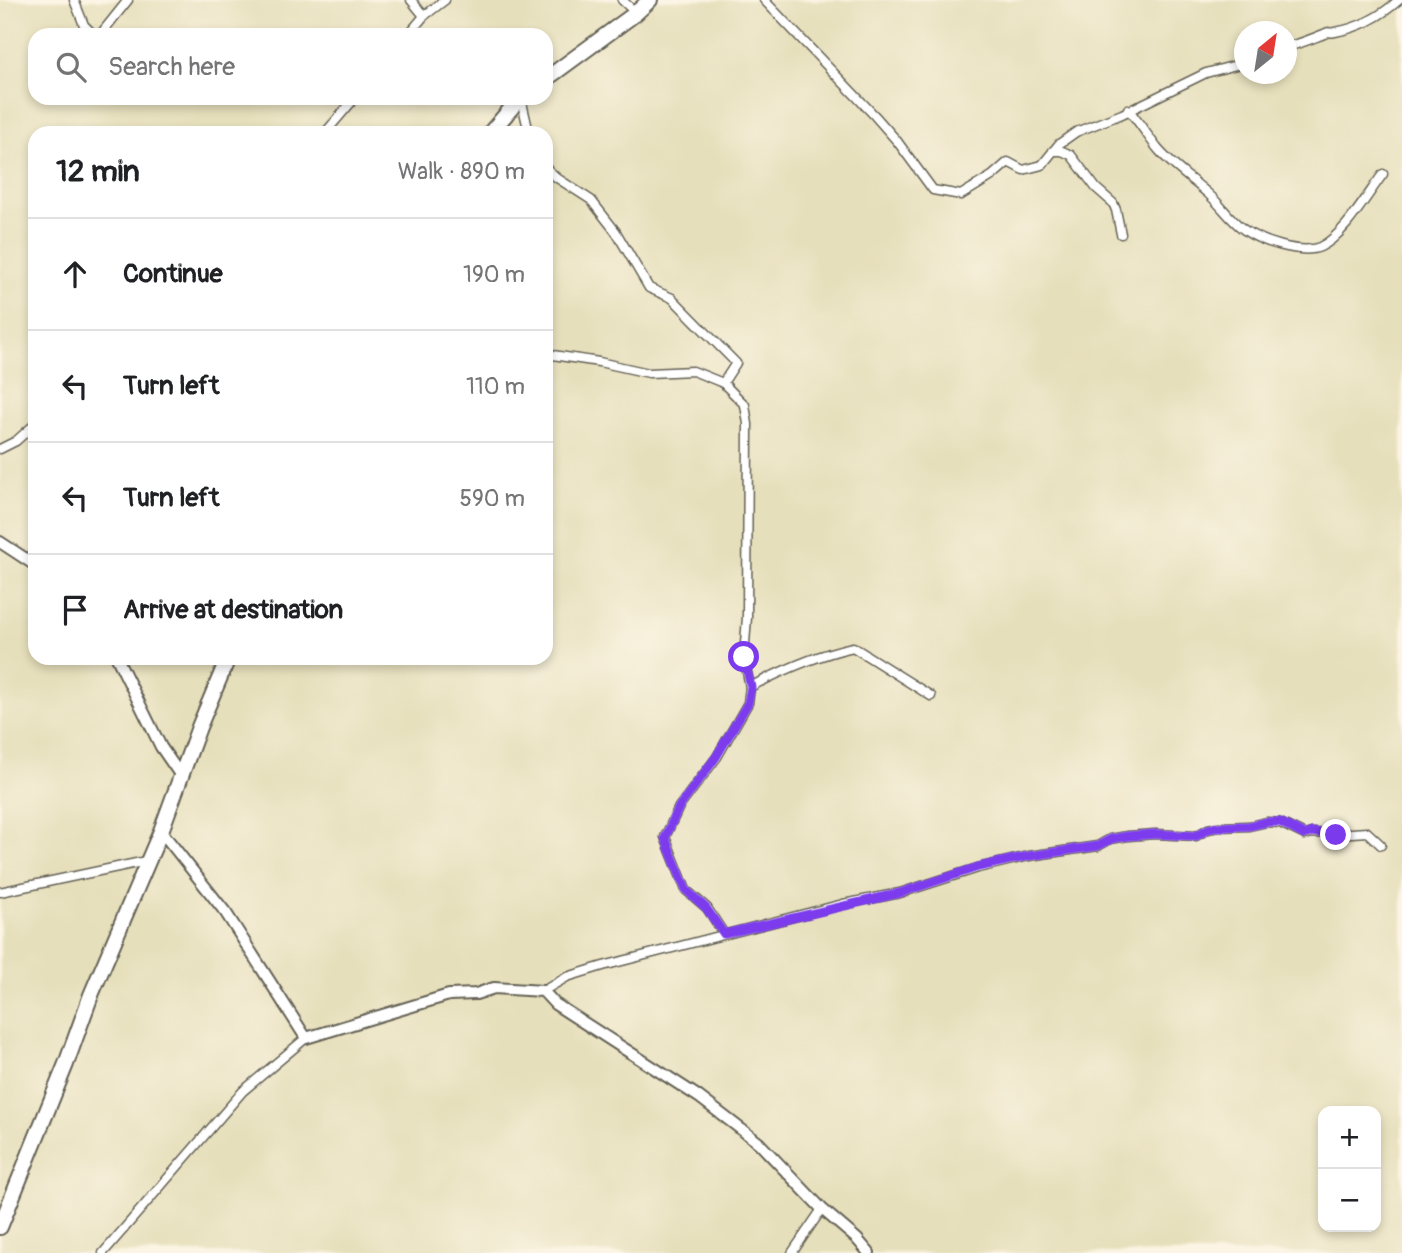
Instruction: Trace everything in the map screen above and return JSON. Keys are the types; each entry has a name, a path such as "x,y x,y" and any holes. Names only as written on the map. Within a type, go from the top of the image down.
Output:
{"highway":[{"path":"553,74 650,0"},
{"path":"496,126 515,105"},
{"path":"0,1227 91,995 161,831 191,747 225,665"}],"street":[{"path":"74,0 87,28"},
{"path":"106,28 128,0"},
{"path":"411,0 425,16"},
{"path":"414,28 444,0"},
{"path":"622,0 636,13"},
{"path":"764,0 883,124 933,190 961,195 1009,162 1023,170 1042,165 1053,151 1076,132 1122,114 1206,73 1234,66"},
{"path":"1297,45 1308,43 1326,33 1367,22 1399,0"},
{"path":"330,126 349,105"},
{"path":"523,105 527,126"},
{"path":"1128,109 1145,128 1158,150 1223,208 1241,228 1282,246 1315,248 1326,243 1349,221 1383,174"},
{"path":"1053,151 1071,155 1096,188 1113,203 1121,234"},
{"path":"553,174 591,200 615,232 649,288 672,298 736,363 723,383"},
{"path":"553,356 649,373 693,370 723,383 745,405 748,424 747,617 744,657 751,687 748,703 730,736 679,807 665,838 686,890 706,908 724,934"},
{"path":"0,449 16,441 28,430"},
{"path":"0,542 28,560"},
{"path":"751,687 784,670 853,647 931,696"},
{"path":"121,665 164,751 181,776"},
{"path":"164,751 176,754 191,747"},
{"path":"103,1253 243,1091 306,1038 449,995 476,993 494,988 543,991 566,977 724,934 900,893 978,867 1098,846 1111,839 1155,834 1196,836 1218,827 1280,822 1304,835 1312,832 1336,835 1367,832 1381,845"},
{"path":"161,831 226,913 306,1038"},
{"path":"0,892 146,861"},
{"path":"543,991 555,1004 688,1090 759,1143 822,1209 869,1253"},
{"path":"792,1253 822,1209"}],"route":[{"path":"744,657 751,687 748,703 730,736 679,807 665,838 686,890 706,908 724,934 900,893 978,867 1098,846 1111,839 1128,836 1196,836 1218,827 1249,826 1267,822 1280,822 1304,835 1312,832 1336,835"}]}
